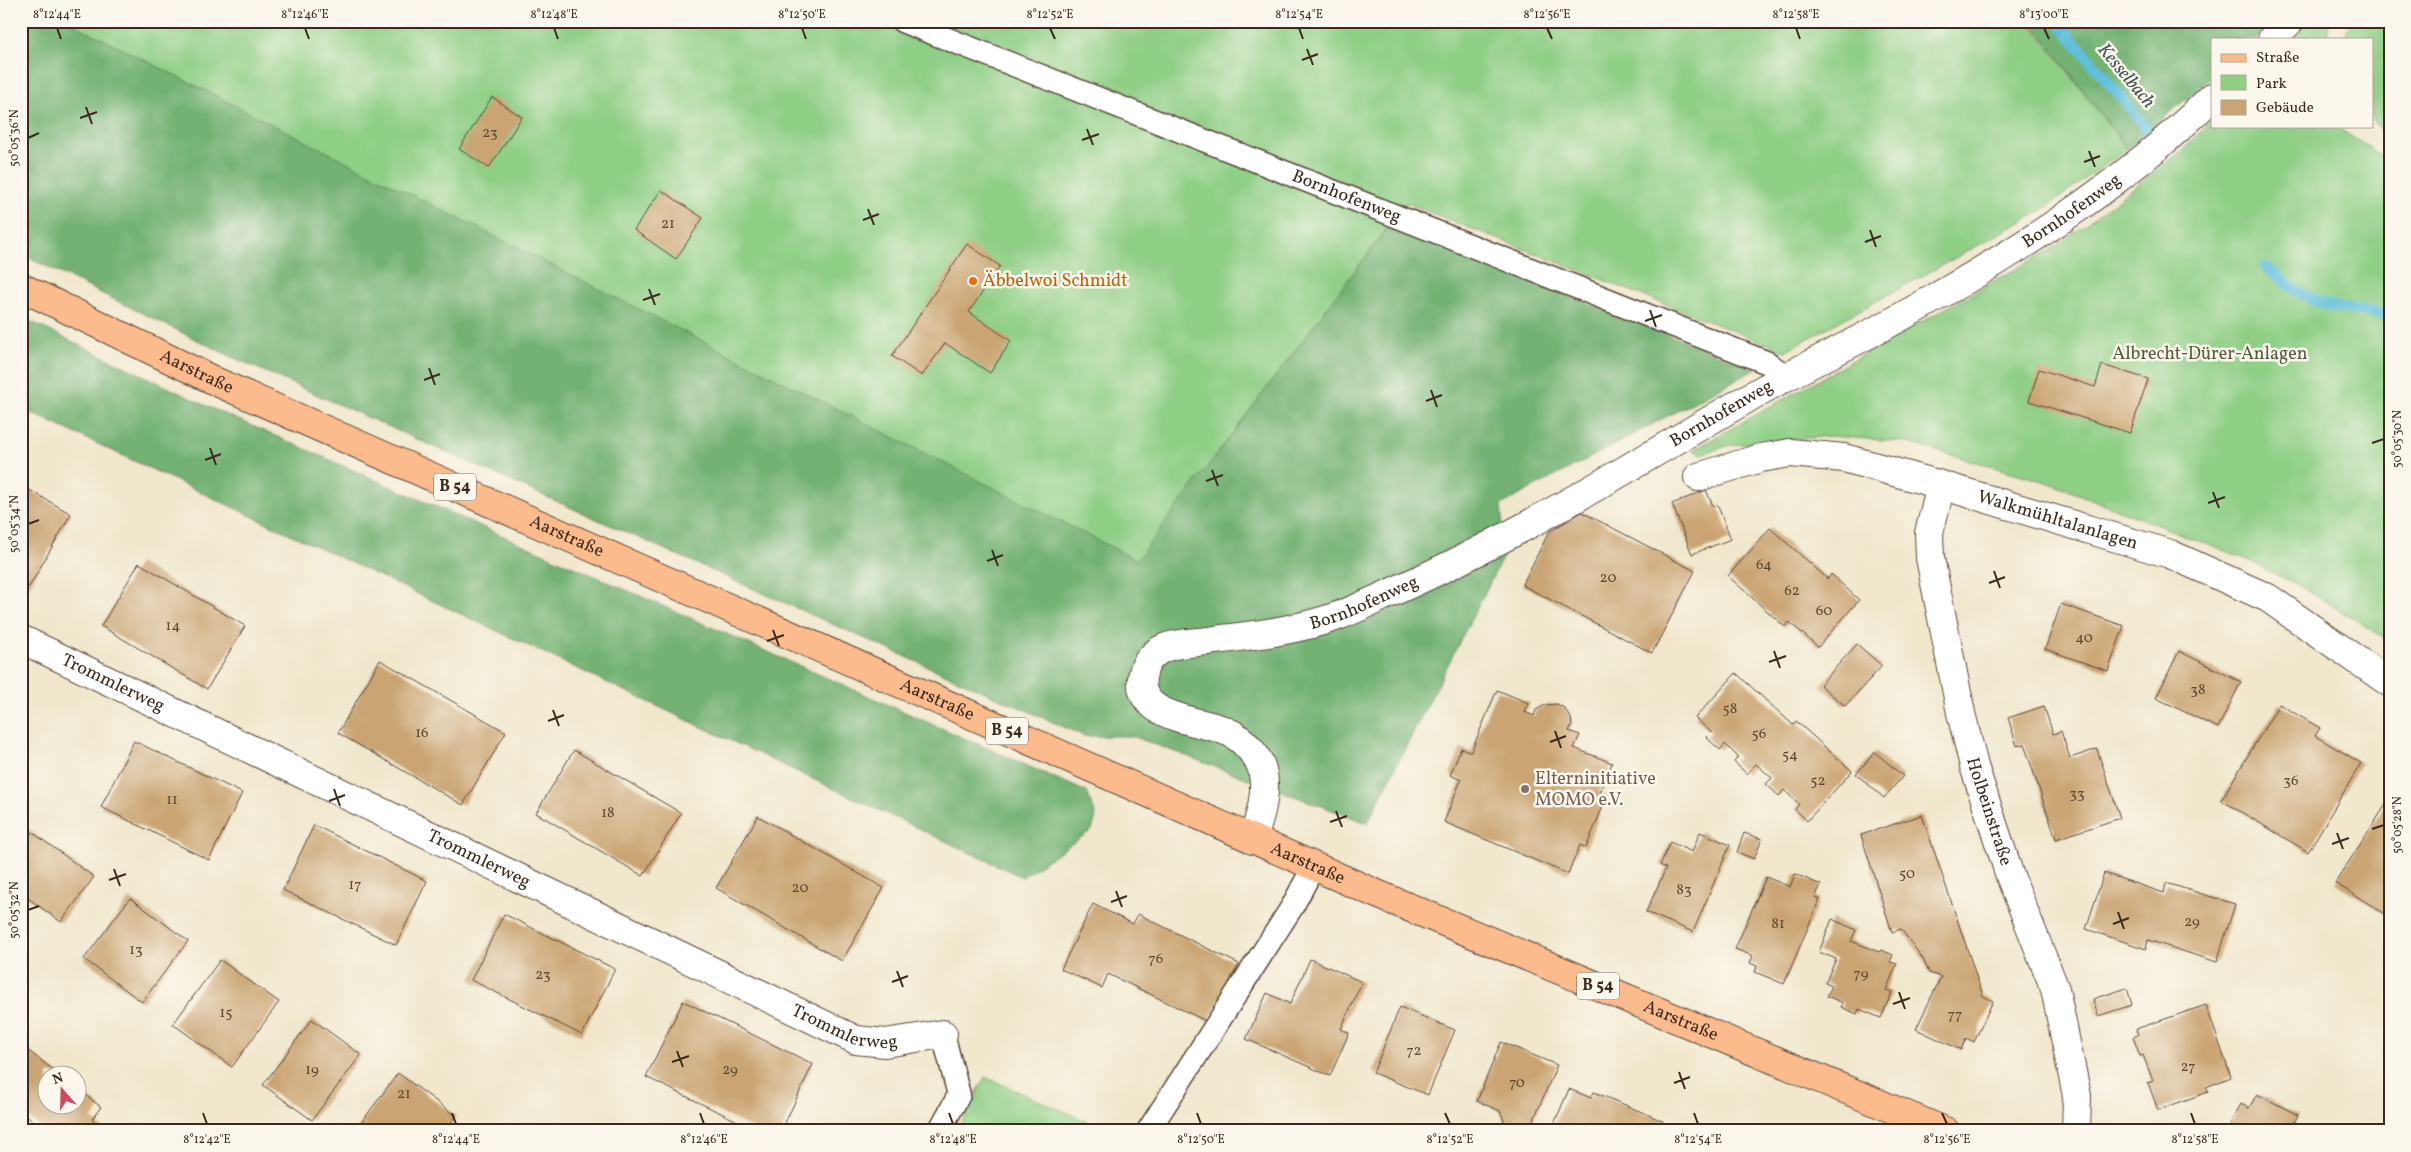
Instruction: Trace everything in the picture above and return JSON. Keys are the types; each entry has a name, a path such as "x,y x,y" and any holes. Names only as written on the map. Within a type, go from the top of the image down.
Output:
{"main road":[{"name":"Aarstraße","path":"21,287 219,383 1253,840 1386,898 1945,1131"}],"street":[{"path":"2273,38 2290,21"},
{"name":"Bornhofenweg","path":"1253,840 1264,799 1263,771 1248,747 1229,732 1166,714 1151,705 1143,689 1143,671 1152,657 1165,648 1274,632 1338,616 1460,562 1523,530 1786,377 1901,317 2039,235 2139,164 2211,98"},
{"name":"Walkmühltalanlagen","path":"1698,477 1760,458 1790,453 1818,454 1844,458 1940,485 2170,554 2268,598 2390,683"},
{"name":"Holbeinstraße","path":"1940,485 1929,533 1930,558 1961,713 1974,766 1994,830 2010,876 2055,989 2077,1096 2076,1131"},
{"name":"Trommlerweg","path":"21,639 856,1040 885,1043 942,1034"}],"lane":[{"name":"Bornhofenweg","path":"902,21 1768,362 1786,377"},
{"path":"1148,1131 1292,907 1314,866"},
{"path":"939,1131 960,1095 942,1034"}],"green space":[{"path":"21,21 67,21 1137,560 1389,226 1756,369 1501,505 1505,553 1367,823 1132,736 1084,736 232,357 21,254"},
{"path":"67,21 2029,21 2127,149 2041,211 1785,351 1406,203 1137,561"},
{"path":"2031,21 2277,21 2258,38 2211,38 2211,78 2127,149"},
{"path":"2310,21 2330,21 2326,38 2293,38"},
{"path":"2351,21 2390,21 2390,138 2374,123 2374,38 2343,38"},
{"name":"Albrecht-Dürer-Anlagen","path":"2211,121 2211,128 2338,128 2390,161 2390,641 2305,589 2248,560 2047,482 1905,442 1830,436 1730,445 1701,454 1693,450 2055,247 2181,152"},
{"path":"21,317 209,407 1087,792 1096,816 1092,830 1022,877 21,408"},
{"path":"985,1077 1109,1131 957,1131"}],"building":[{"path":"492,97 522,117 489,168 459,149"},
{"path":"661,190 703,218 676,259 634,230"},
{"path":"967,244 1000,266 969,312 1011,341 990,373 945,343 922,376 892,356"},
{"path":"2102,365 2148,379 2130,433 2029,401 2039,369 2095,387"},
{"path":"21,485 71,514 29,587 21,582"},
{"path":"1706,490 1713,506 1717,504 1731,539 1692,554 1672,504"},
{"path":"1582,512 1695,571 1652,653 1522,585 1549,532"},
{"path":"1770,528 1828,579 1831,574 1859,600 1818,647 1789,622 1785,627 1728,576"},
{"path":"139,563 245,626 207,689 101,626"},
{"path":"2061,604 2124,626 2108,671 2045,649"},
{"path":"1857,644 1882,666 1845,706 1820,685"},
{"path":"2179,651 2241,682 2218,728 2156,698"},
{"path":"380,660 506,732 463,805 338,733"},
{"path":"1736,673 1793,725 1796,721 1852,771 1807,821 1795,809 1799,804 1784,790 1779,796 1766,784 1772,778 1756,764 1747,774 1734,762 1738,757 1725,744 1720,750 1706,737 1711,732 1695,718"},
{"path":"1497,690 1529,703 1525,712 1534,716 1536,710 1545,705 1557,704 1564,708 1571,718 1572,725 1569,731 1580,735 1574,748 1612,763 1599,793 1607,796 1586,848 1580,845 1568,874 1444,822 1461,780 1450,775 1461,748 1471,752"},
{"path":"2279,704 2320,728 2315,736 2361,763 2308,852 2221,800"},
{"path":"2044,706 2053,734 2061,731 2070,758 2097,749 2120,818 2056,839 2024,744 2017,746 2008,718"},
{"path":"134,741 242,793 209,860 101,807"},
{"path":"574,750 681,813 643,876 536,813"},
{"path":"1875,752 1903,776 1884,798 1856,774"},
{"path":"2387,803 2390,805 2390,917 2335,883"},
{"path":"1922,815 1983,996 1993,1001 1974,1042 1966,1038 1961,1050 1916,1029 1941,977 1929,973 1923,959 1901,929 1892,932 1861,835"},
{"path":"758,816 884,888 842,961 716,888"},
{"path":"21,824 94,877 61,922 21,893"},
{"path":"314,825 427,881 396,945 283,890"},
{"path":"1700,832 1730,845 1693,932 1646,912 1666,868 1660,865 1670,842 1692,852"},
{"path":"1744,833 1762,839 1754,859 1737,852"},
{"path":"2104,873 2164,893 2166,883 2235,904 2217,962 2148,940 2146,949 2086,929"},
{"path":"1795,874 1821,885 1815,897 1820,899 1784,984 1755,972 1757,966 1750,963 1753,956 1735,949 1766,877 1790,887"},
{"path":"130,898 188,941 142,1002 84,959"},
{"path":"1093,904 1133,924 1138,914 1239,964 1208,1022 1108,974 1102,988 1061,969"},
{"path":"504,914 615,969 582,1035 471,980"},
{"path":"1832,919 1856,930 1851,941 1879,952 1881,950 1893,955 1890,962 1897,964 1886,990 1892,992 1881,1018 1859,1009 1857,1014 1841,1007 1843,1003 1827,996 1832,986 1825,983 1836,959 1819,952"},
{"path":"1310,959 1362,982 1341,1029 1349,1033 1330,1076 1246,1039 1267,993 1290,1004"},
{"path":"220,960 279,1002 232,1067 173,1024"},
{"path":"2127,988 2132,1005 2098,1016 2093,999"},
{"path":"683,1001 813,1064 781,1131 758,1131 646,1077"},
{"path":"2206,1005 2231,1077 2206,1087 2208,1092 2158,1110 2148,1083 2153,1081 2143,1055 2140,1056 2133,1037 2138,1035 2136,1029"},
{"path":"1400,1007 1455,1030 1428,1095 1373,1073"},
{"path":"312,1019 361,1055 312,1120 263,1085"},
{"path":"1501,1042 1557,1065 1529,1131 1514,1131 1507,1128 1500,1111 1477,1101"},
{"path":"22,1046 46,1064 38,1064 38,1114 88,1114 88,1097 101,1107 92,1119 107,1131 46,1131 21,1112"},
{"path":"398,1073 456,1116 445,1131 355,1131"},
{"path":"1569,1089 1591,1098 1594,1092 1663,1121 1658,1131 1551,1131"},
{"path":"2257,1094 2298,1115 2290,1131 2234,1131 2236,1127 2230,1124 2241,1104 2249,1108"},
{"path":"2352,1125 2364,1131 2349,1131"}],"waterway":[{"name":"Kesselbach","path":"2057,21 2149,131"},
{"name":"Kesselbach","path":"2266,267 2291,287 2319,302 2329,306 2371,312 2390,317"}],"place":[{"name":"Äbbelwoi Schmidt","path":"973,281"},
{"name":"Elterninitiative MOMO e.V.","path":"1525,789"}]}
